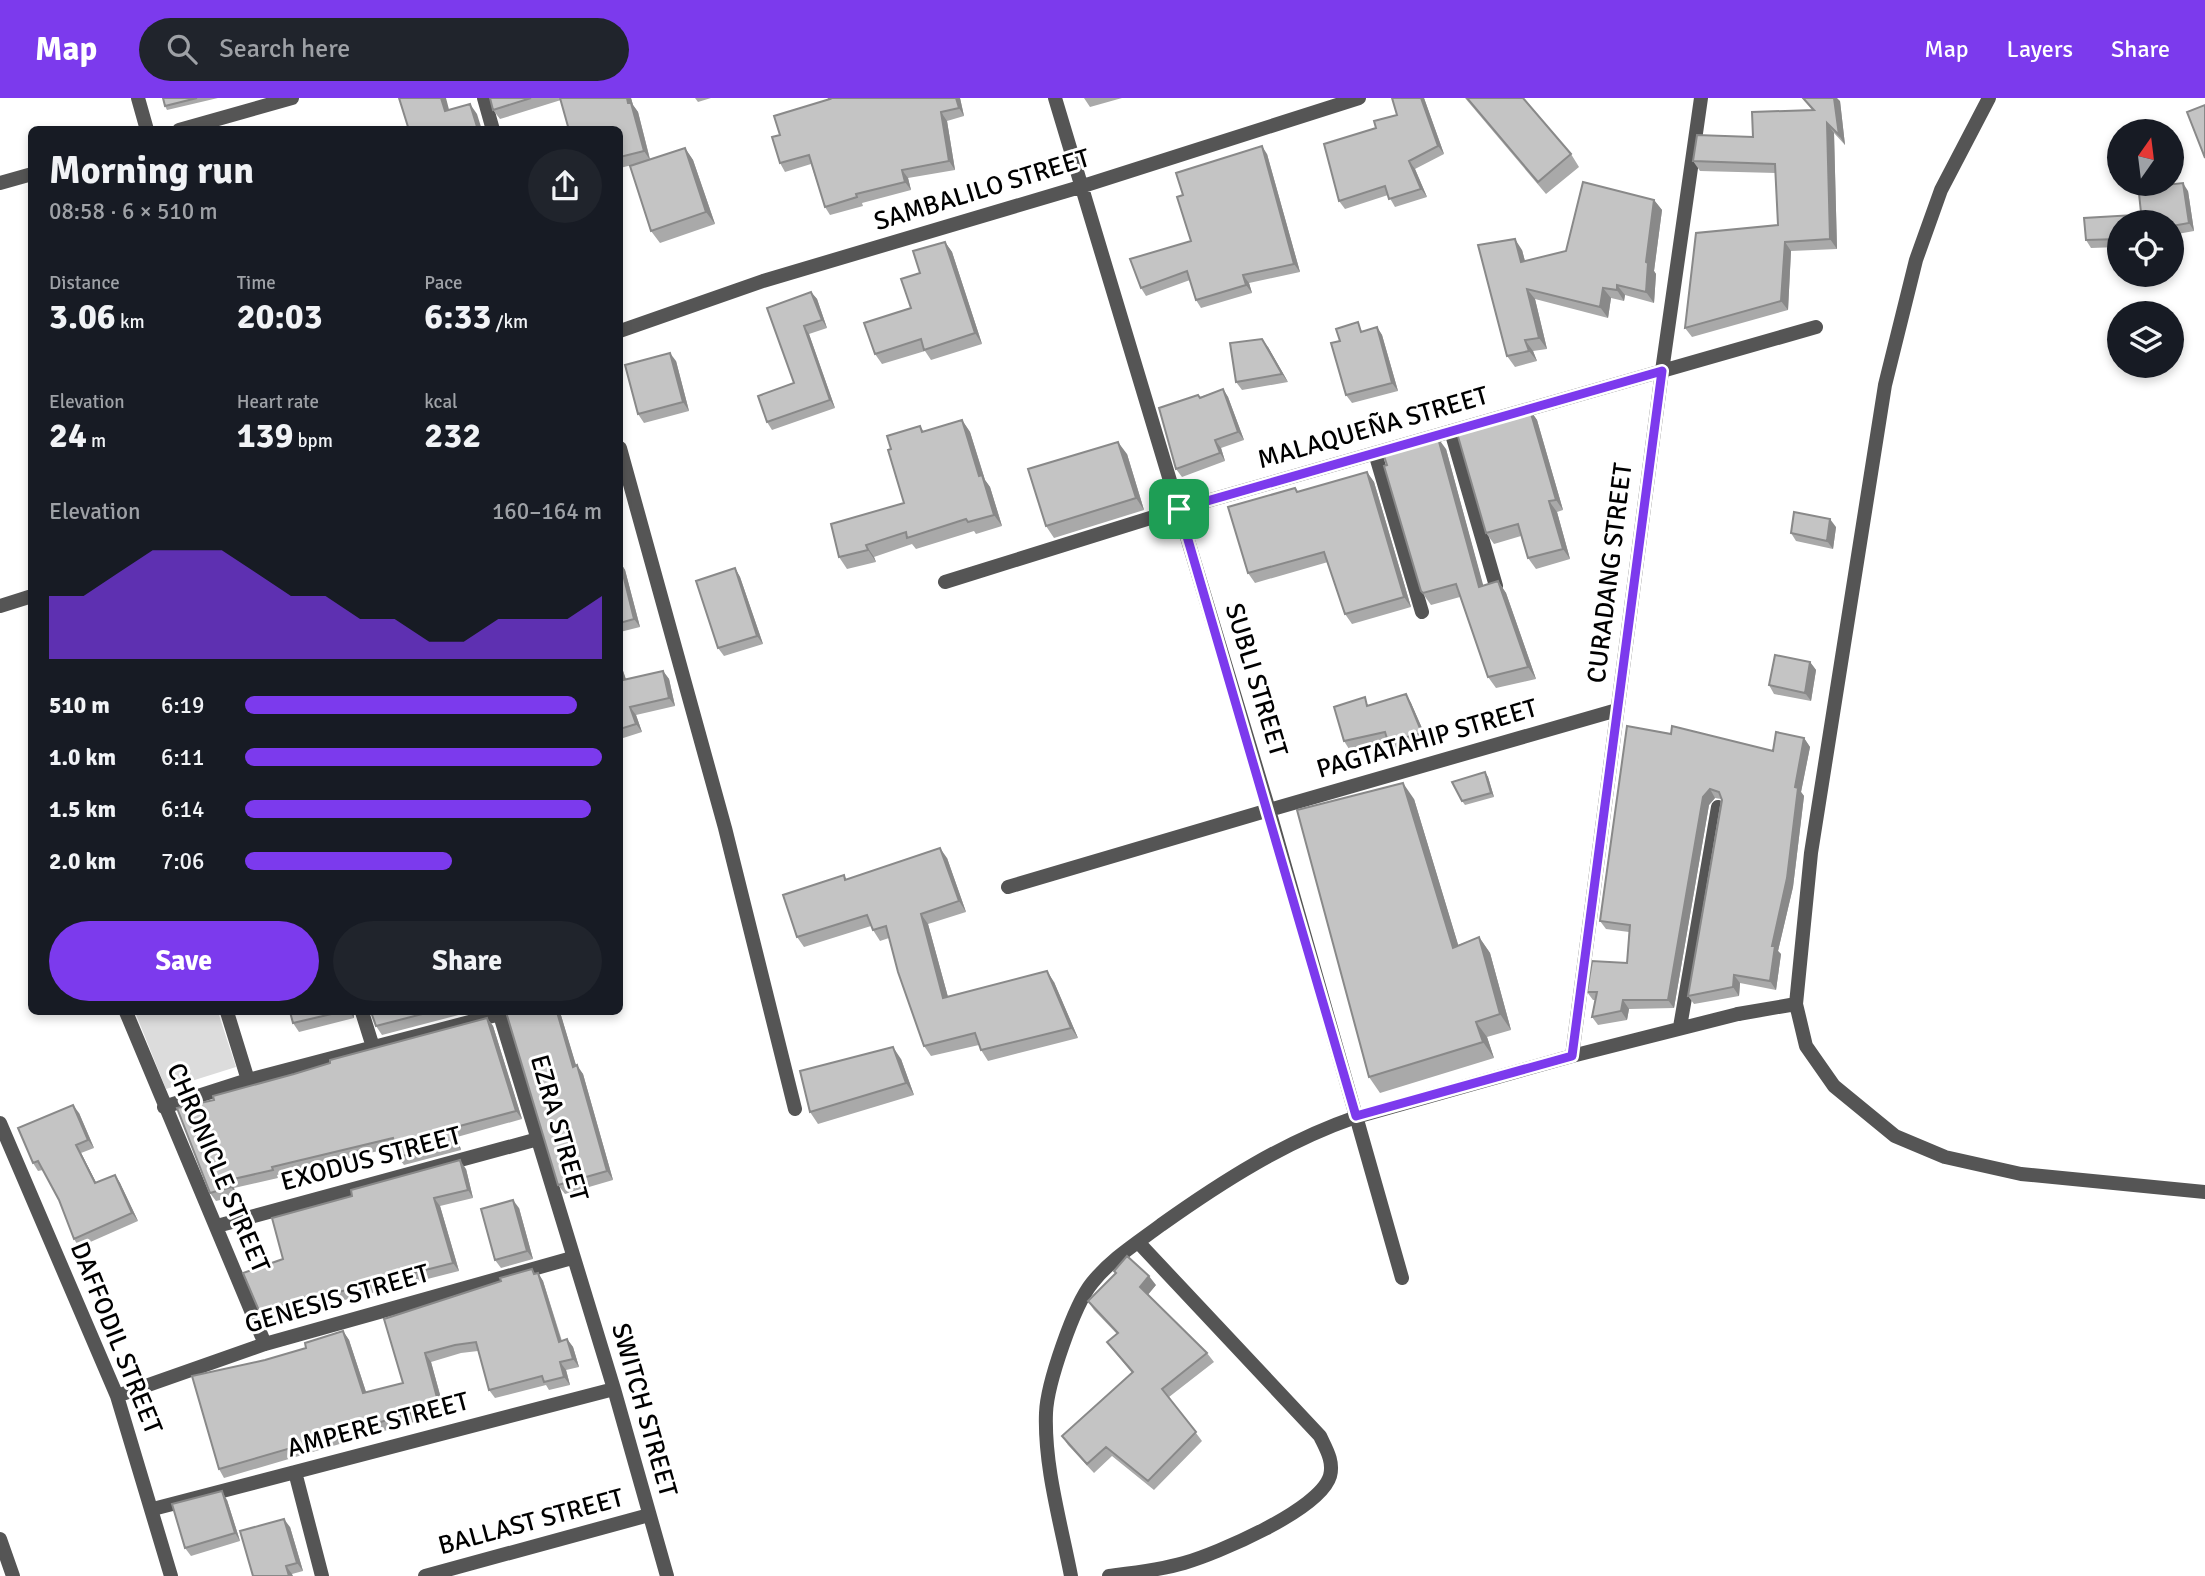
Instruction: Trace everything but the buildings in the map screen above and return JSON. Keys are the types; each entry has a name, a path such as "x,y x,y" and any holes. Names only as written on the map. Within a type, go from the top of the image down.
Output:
{"street":[{"path":"138,98 146,126"},
{"path":"193,126 292,98"},
{"path":"484,98 492,126"},
{"name":"SUBLI STREET","path":"1055,98 1269,810 1402,1278"},
{"name":"SAMBALILO STREET","path":"623,330 763,281 1080,187 1359,98"},
{"name":"CURADANG STREET","path":"1572,1056 1662,371 1701,98"},
{"path":"1989,98 1941,190 1916,260 1885,386 1811,853 1796,1004 1806,1046 1834,1086 1895,1136 1945,1157 2021,1174 2205,1192"},
{"path":"1,179 28,175"},
{"name":"MALAQUEÑA STREET","path":"945,582 1179,509 1816,327"},
{"path":"1451,431 1496,586"},
{"path":"1375,453 1422,612"},
{"path":"623,459 725,828 794,1109"},
{"path":"0,606 28,597"},
{"name":"PAGTATAHIP STREET","path":"1008,887 1617,710"},
{"path":"1680,1027 1718,807"},
{"path":"1071,1576 1048,1441 1049,1391 1079,1306 1090,1285 1108,1265 1220,1183 1277,1149 1356,1116 1680,1027 1796,1004"},
{"name":"CHRONICLE STREET","path":"127,1015 265,1344"},
{"path":"228,1015 248,1080"},
{"path":"363,1015 373,1047"},
{"path":"164,1107 248,1080 493,1015"},
{"name":"EZRA STREET","path":"501,1015 572,1258"},
{"name":"DAFFODIL STREET","path":"0,1123 117,1396 171,1576"},
{"name":"EXODUS STREET","path":"217,1226 538,1139"},
{"path":"1109,1576 1182,1564 1232,1547 1319,1494 1330,1477 1331,1458 1320,1436 1138,1242"},
{"name":"GENESIS STREET","path":"117,1396 265,1344 572,1258"},
{"name":"SWITCH STREET","path":"572,1258 614,1389 667,1576"},
{"name":"AMPERE STREET","path":"153,1509 614,1389"},
{"path":"295,1472 322,1576"},
{"name":"BALLAST STREET","path":"425,1576 649,1515"},
{"path":"0,1539 13,1576"}],"shaded area":[{"path":"136,1015 219,1015 236,1067 166,1089"}],"route":[{"path":"1662,371 1572,1056 1356,1116 1269,810 1179,509 1662,371"}]}
